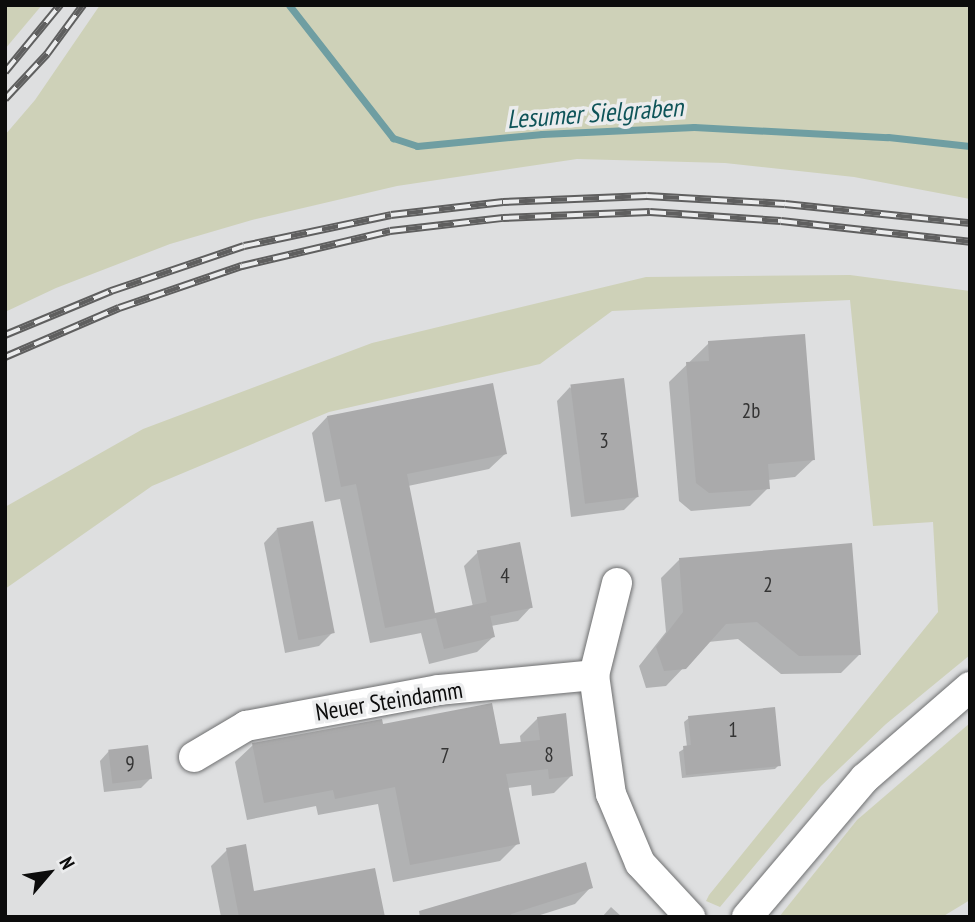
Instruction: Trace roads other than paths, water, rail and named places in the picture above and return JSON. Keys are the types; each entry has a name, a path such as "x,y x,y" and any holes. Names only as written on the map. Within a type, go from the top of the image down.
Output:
{"street":[{"path":"617,583 594,675 611,794 640,863 691,917"},
{"name":"Neuer Steindamm","path":"194,757 246,726 439,690 594,675"},
{"path":"747,917 865,778 970,687"}],"waterway":[{"name":"Lesumer Sielgraben","path":"289,5 393,138 417,146 542,134 694,127 888,137 970,146"}],"railway":[{"path":"5,72 60,5"},
{"path":"5,99 47,54 83,5"},
{"path":"5,335 111,291 244,246 391,215 503,202 647,196 785,204 970,223"},
{"path":"5,357 119,308 242,266 390,231 503,218 650,212 781,221 970,242"}]}
